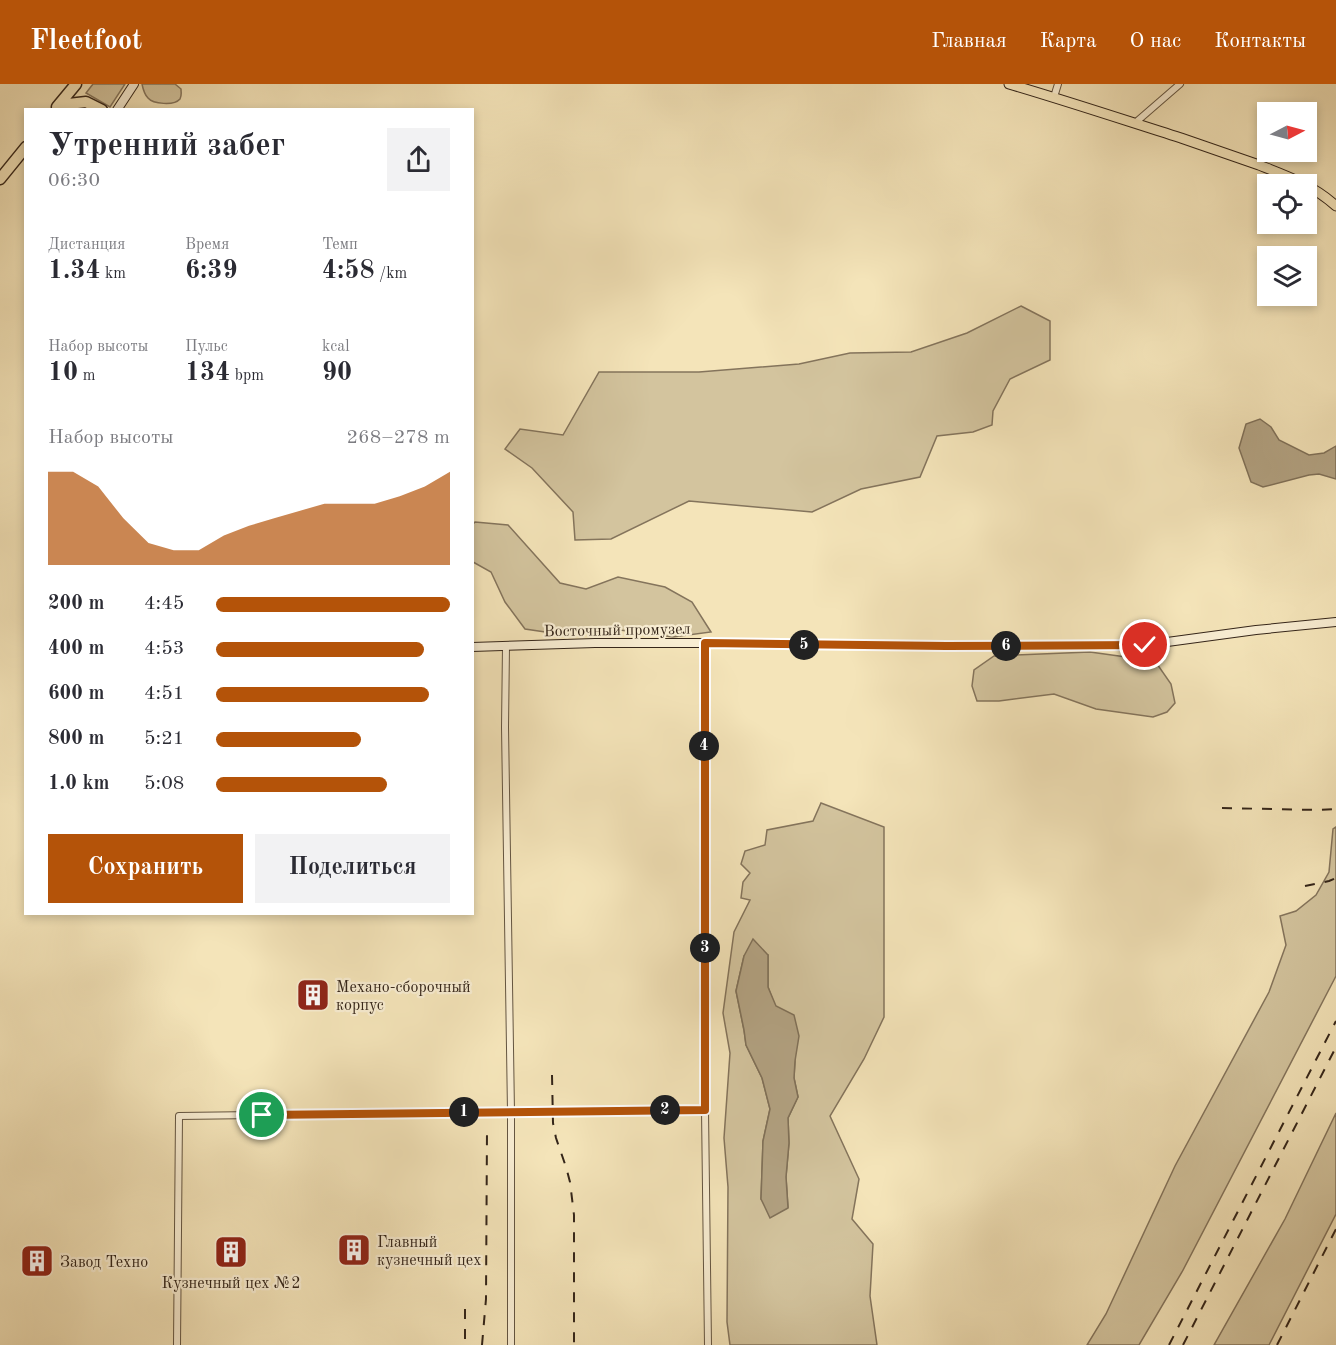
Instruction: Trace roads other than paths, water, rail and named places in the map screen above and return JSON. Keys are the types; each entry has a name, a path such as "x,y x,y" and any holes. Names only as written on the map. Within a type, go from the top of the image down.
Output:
{"highway":[{"path":"58,107 76,84"},
{"path":"58,107 86,102 98,108"},
{"path":"0,179 24,149"}],"main road":[{"path":"1009,84 1135,123 1297,179 1327,197 1336,206"}],"street":[{"path":"118,108 134,84"},
{"path":"1054,97 1058,84"},
{"path":"1135,123 1180,84"},
{"name":"Восточный промузел","path":"474,646 705,643 935,646 1145,645 1336,622"},
{"path":"705,643 705,1110 708,1345"},
{"path":"506,646 504,727 511,1112 511,1345"},
{"path":"177,1345 179,1116 705,1110"}],"railway":[{"path":"1222,808 1336,809"},
{"path":"1305,886 1336,878"},
{"path":"1169,1345 1336,1021"},
{"path":"1183,1345 1336,1047"},
{"path":"552,1075 553,1123 570,1182 574,1215 574,1345"},
{"path":"482,1345 486,1299 487,1129"},
{"path":"1277,1345 1336,1229"},
{"path":"465,1309 465,1345"}],"place":[{"name":"Механо-сборочный корпус","path":"313,995"},
{"name":"Главный кузнечный цех","path":"354,1250"},
{"name":"Кузнечный цех №2","path":"231,1252"},
{"name":"Завод Техно","path":"37,1261"}]}
